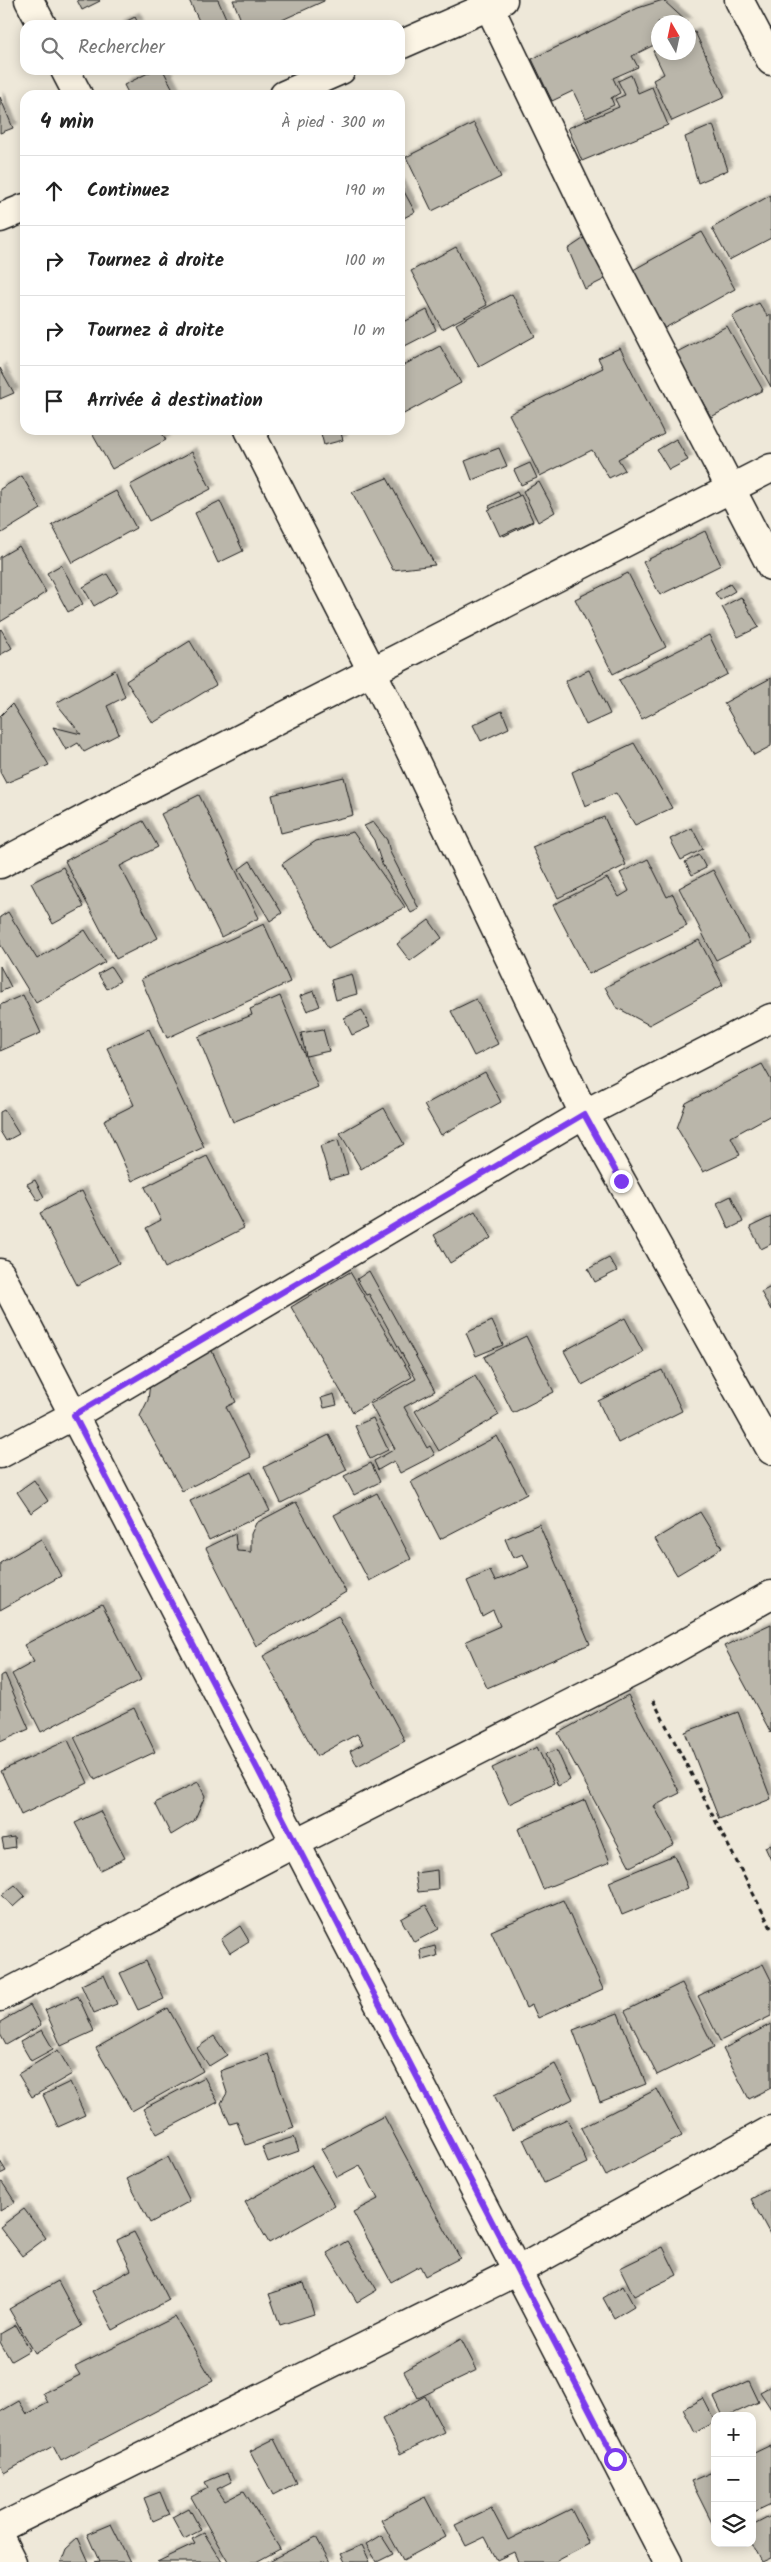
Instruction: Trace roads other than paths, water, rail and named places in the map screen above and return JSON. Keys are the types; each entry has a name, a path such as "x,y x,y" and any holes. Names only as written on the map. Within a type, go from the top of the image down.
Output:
{"street":[{"path":"29,0 39,20"},
{"path":"739,0 771,61"},
{"path":"405,42 493,2 597,231 771,566"},
{"path":"68,75 75,90"},
{"path":"295,90 330,75"},
{"path":"0,218 20,210"},
{"path":"252,435 373,673 584,1114 771,1450"},
{"path":"0,864 771,468"},
{"path":"0,1454 74,1415 584,1114 771,1018"},
{"path":"0,1273 668,2562"},
{"path":"0,1997 296,1843 637,1670 771,1594"},
{"path":"0,2528 517,2271 771,2130"},
{"path":"0,2538 12,2562"}]}
